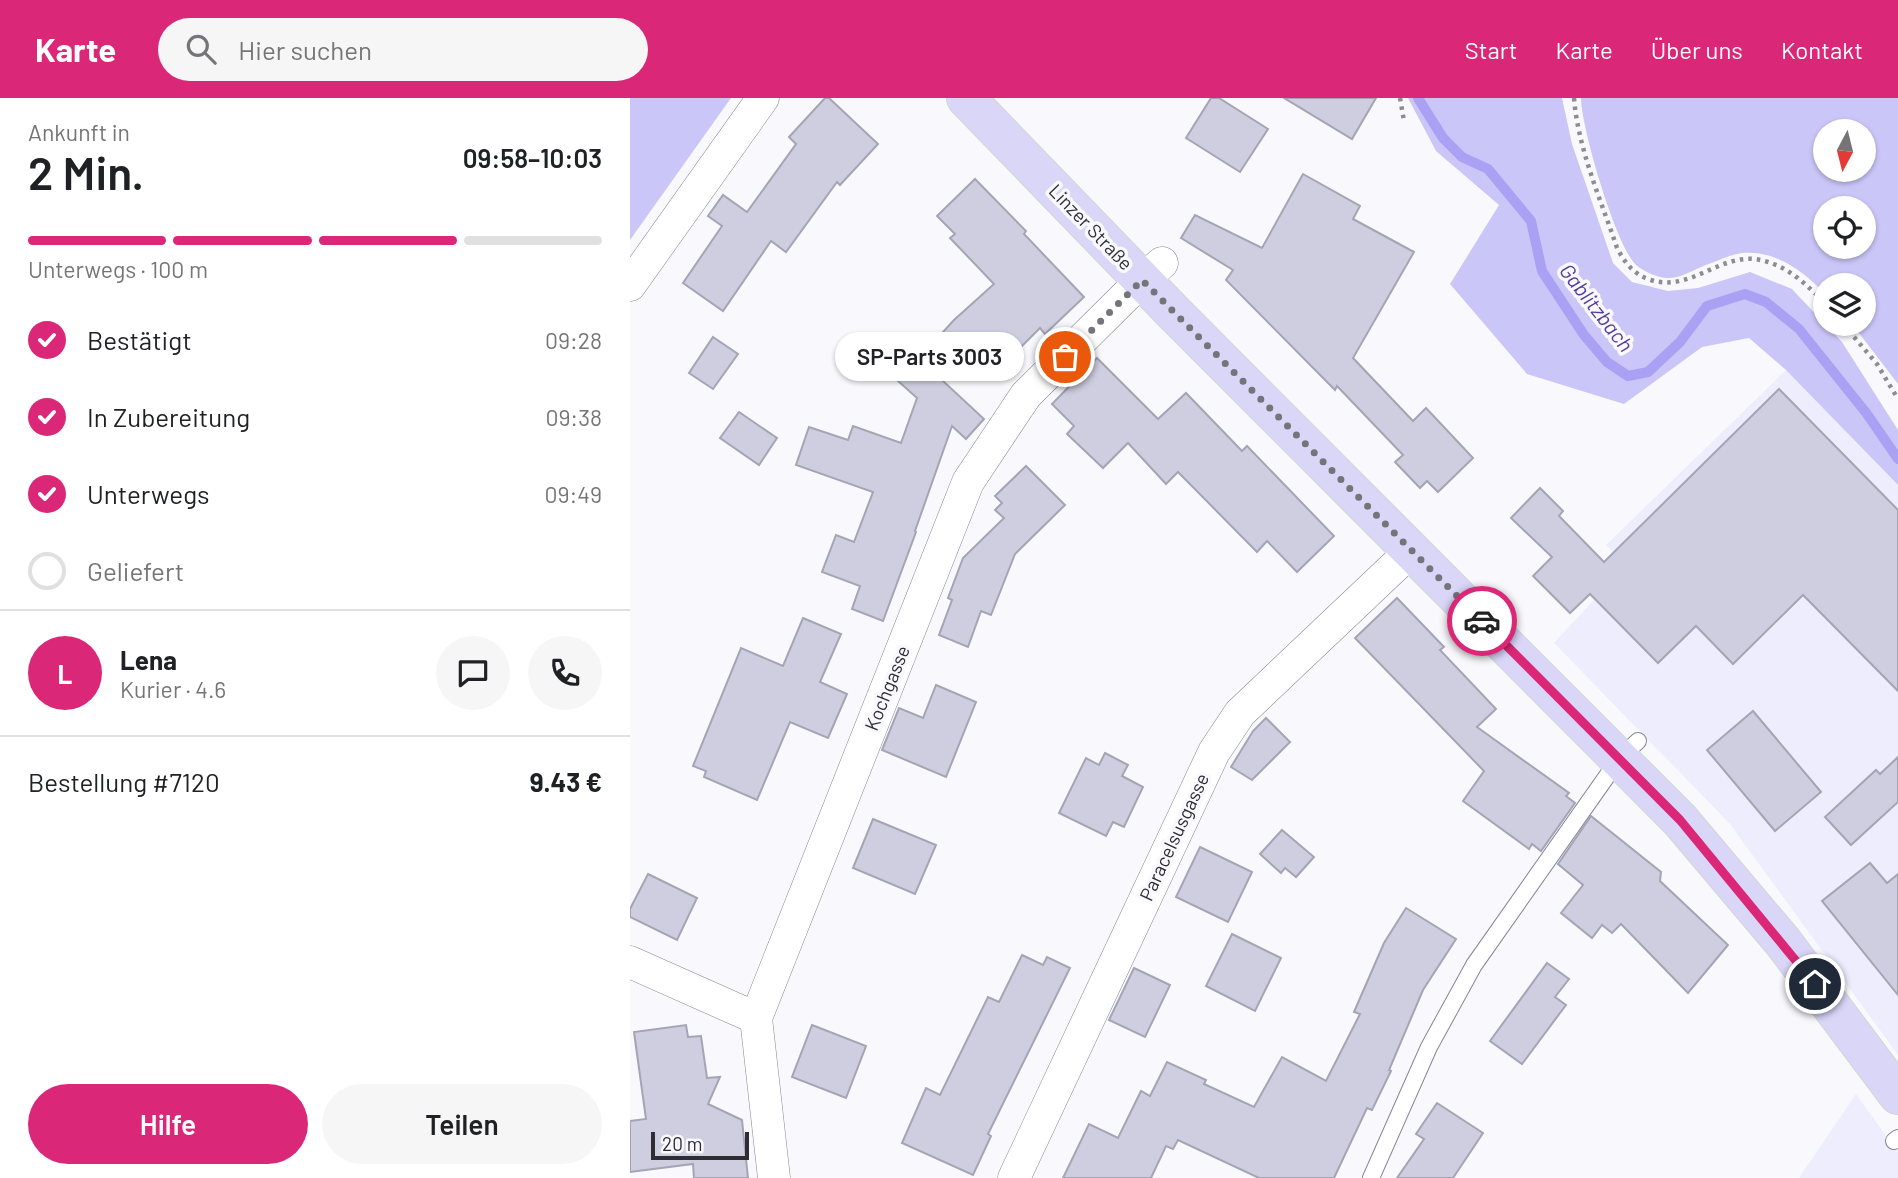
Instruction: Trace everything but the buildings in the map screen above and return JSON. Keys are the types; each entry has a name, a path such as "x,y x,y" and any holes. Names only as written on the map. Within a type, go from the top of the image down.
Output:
{"main road":[{"name":"Linzer Straße","path":"966,98 1152,272 1412,550 1628,750 1680,820 1783,942 1898,1095"}],"street":[{"path":"630,285 763,98"},
{"name":"Kochgasse","path":"774,1178 756,1018 968,482 1026,395 1152,272"},
{"name":"Paracelsusgasse","path":"1014,1178 1214,752 1240,713 1412,550"},
{"path":"630,962 756,1018"}],"lane":[{"path":"1371,1178 1429,1048 1474,965 1628,750"}],"path":[{"path":"1400,98 1404,121"},
{"path":"1574,98 1581,141 1605,214 1624,262 1634,272 1668,284 1682,282 1737,261 1753,259 1785,269 1813,292"},
{"path":"1853,336 1877,364 1898,399"}],"shaded area":[{"path":"630,98 731,98 630,240"},
{"path":"1408,98 1562,98 1572,144 1613,263 1632,282 1668,291 1698,288 1750,272 1792,289 1813,311 1813,336 1836,336 1842,342 1898,430 1898,485 1786,370 1749,338 1702,347 1624,404 1527,374 1450,284 1499,205 1436,151"},
{"path":"1581,98 1898,98 1898,384 1861,336 1876,336 1876,273 1813,273 1813,282 1777,259 1742,253 1681,276 1671,278 1654,275 1636,265 1628,254 1610,211 1587,134"},
{"path":"1786,370 1898,485 1898,1055 1730,824 1554,643 1626,565 1606,545"},
{"path":"1856,1094 1898,1153 1898,1178 1799,1178"}],"waterway":[{"name":"Gablitzbach","path":"1418,98 1443,138 1462,157 1488,169 1531,221 1542,271 1584,335 1607,362 1628,376 1648,372 1680,342 1707,306 1745,294 1766,302 1799,329 1867,414 1898,459"}],"way so far":[{"path":"1065,357 1142,280 1482,621"}],"place":[{"name":"SP-Parts 3003","path":"1065,357"}],"route":[{"path":"1482,621 1680,820 1815,984"}]}
